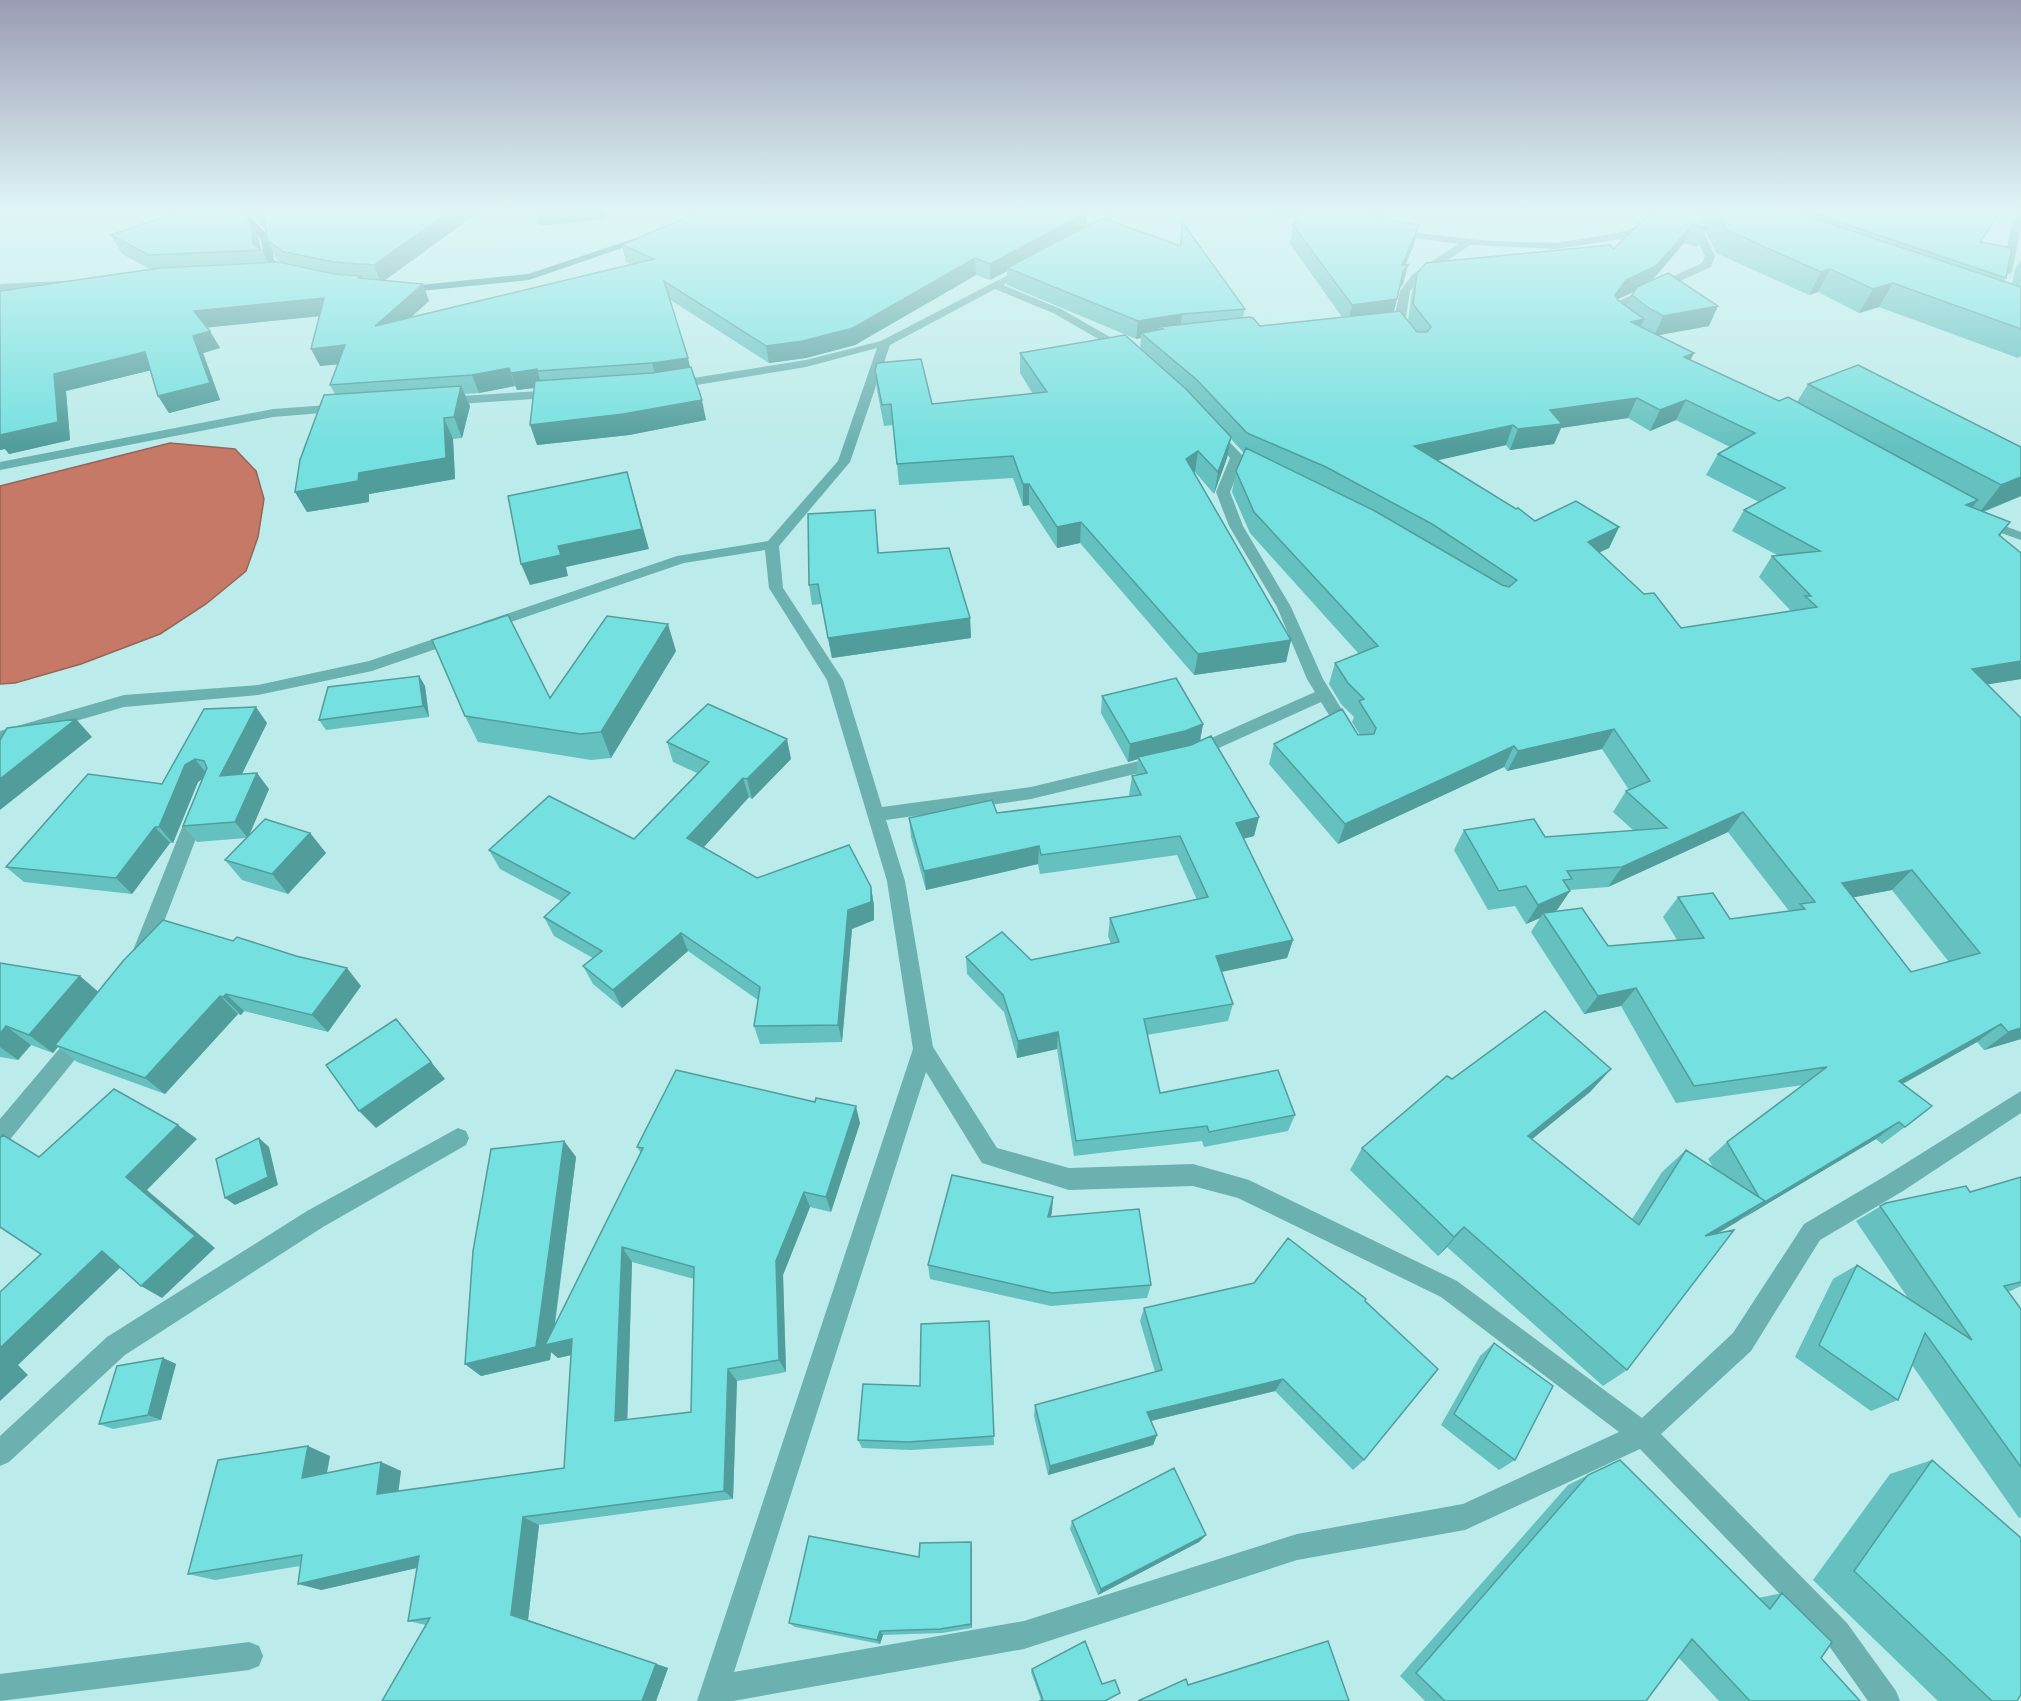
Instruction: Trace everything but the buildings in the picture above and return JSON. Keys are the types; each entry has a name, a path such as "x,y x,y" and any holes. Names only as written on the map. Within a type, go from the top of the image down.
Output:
{"street":[{"path":"390,289 410,288"},
{"path":"657,387 806,363 885,343 988,288"},
{"path":"1002,288 1057,311 1128,346 1139,362"},
{"path":"1407,288 1393,325 1409,336"},
{"path":"1633,331 1615,316 1623,303 1655,288"},
{"path":"0,737 124,701 258,690 372,666 682,559 771,545 844,462 885,343"},
{"path":"432,402 574,393"},
{"path":"0,466 273,413 353,408"},
{"path":"1205,423 1237,458 1276,475"},
{"path":"1237,458 1223,492 1236,526 1284,607 1315,679 1359,750"},
{"path":"1974,519 2020,536"},
{"path":"771,545 776,588 835,680 896,881 923,1049 990,1156 1069,1179 1193,1175 1241,1188 1449,1289 1643,1434 1837,1633 1886,1701"},
{"path":"876,815 1031,793 1187,756 1324,694"},
{"path":"0,753 34,727"},
{"path":"132,977 205,794"},
{"path":"0,1135 96,1021"},
{"path":"923,1049 712,1696 1024,1635 1297,1547 1465,1517 1643,1434 1742,1342 1812,1232 1895,1183 2021,1101"},
{"path":"0,1454 116,1346 315,1219 458,1138"},
{"path":"0,1688 249,1656"}],"shaded area":[{"path":"170,443 235,449 256,471 264,499 258,537 246,571 206,604 160,634 81,664 15,683 0,684 0,486"}]}
